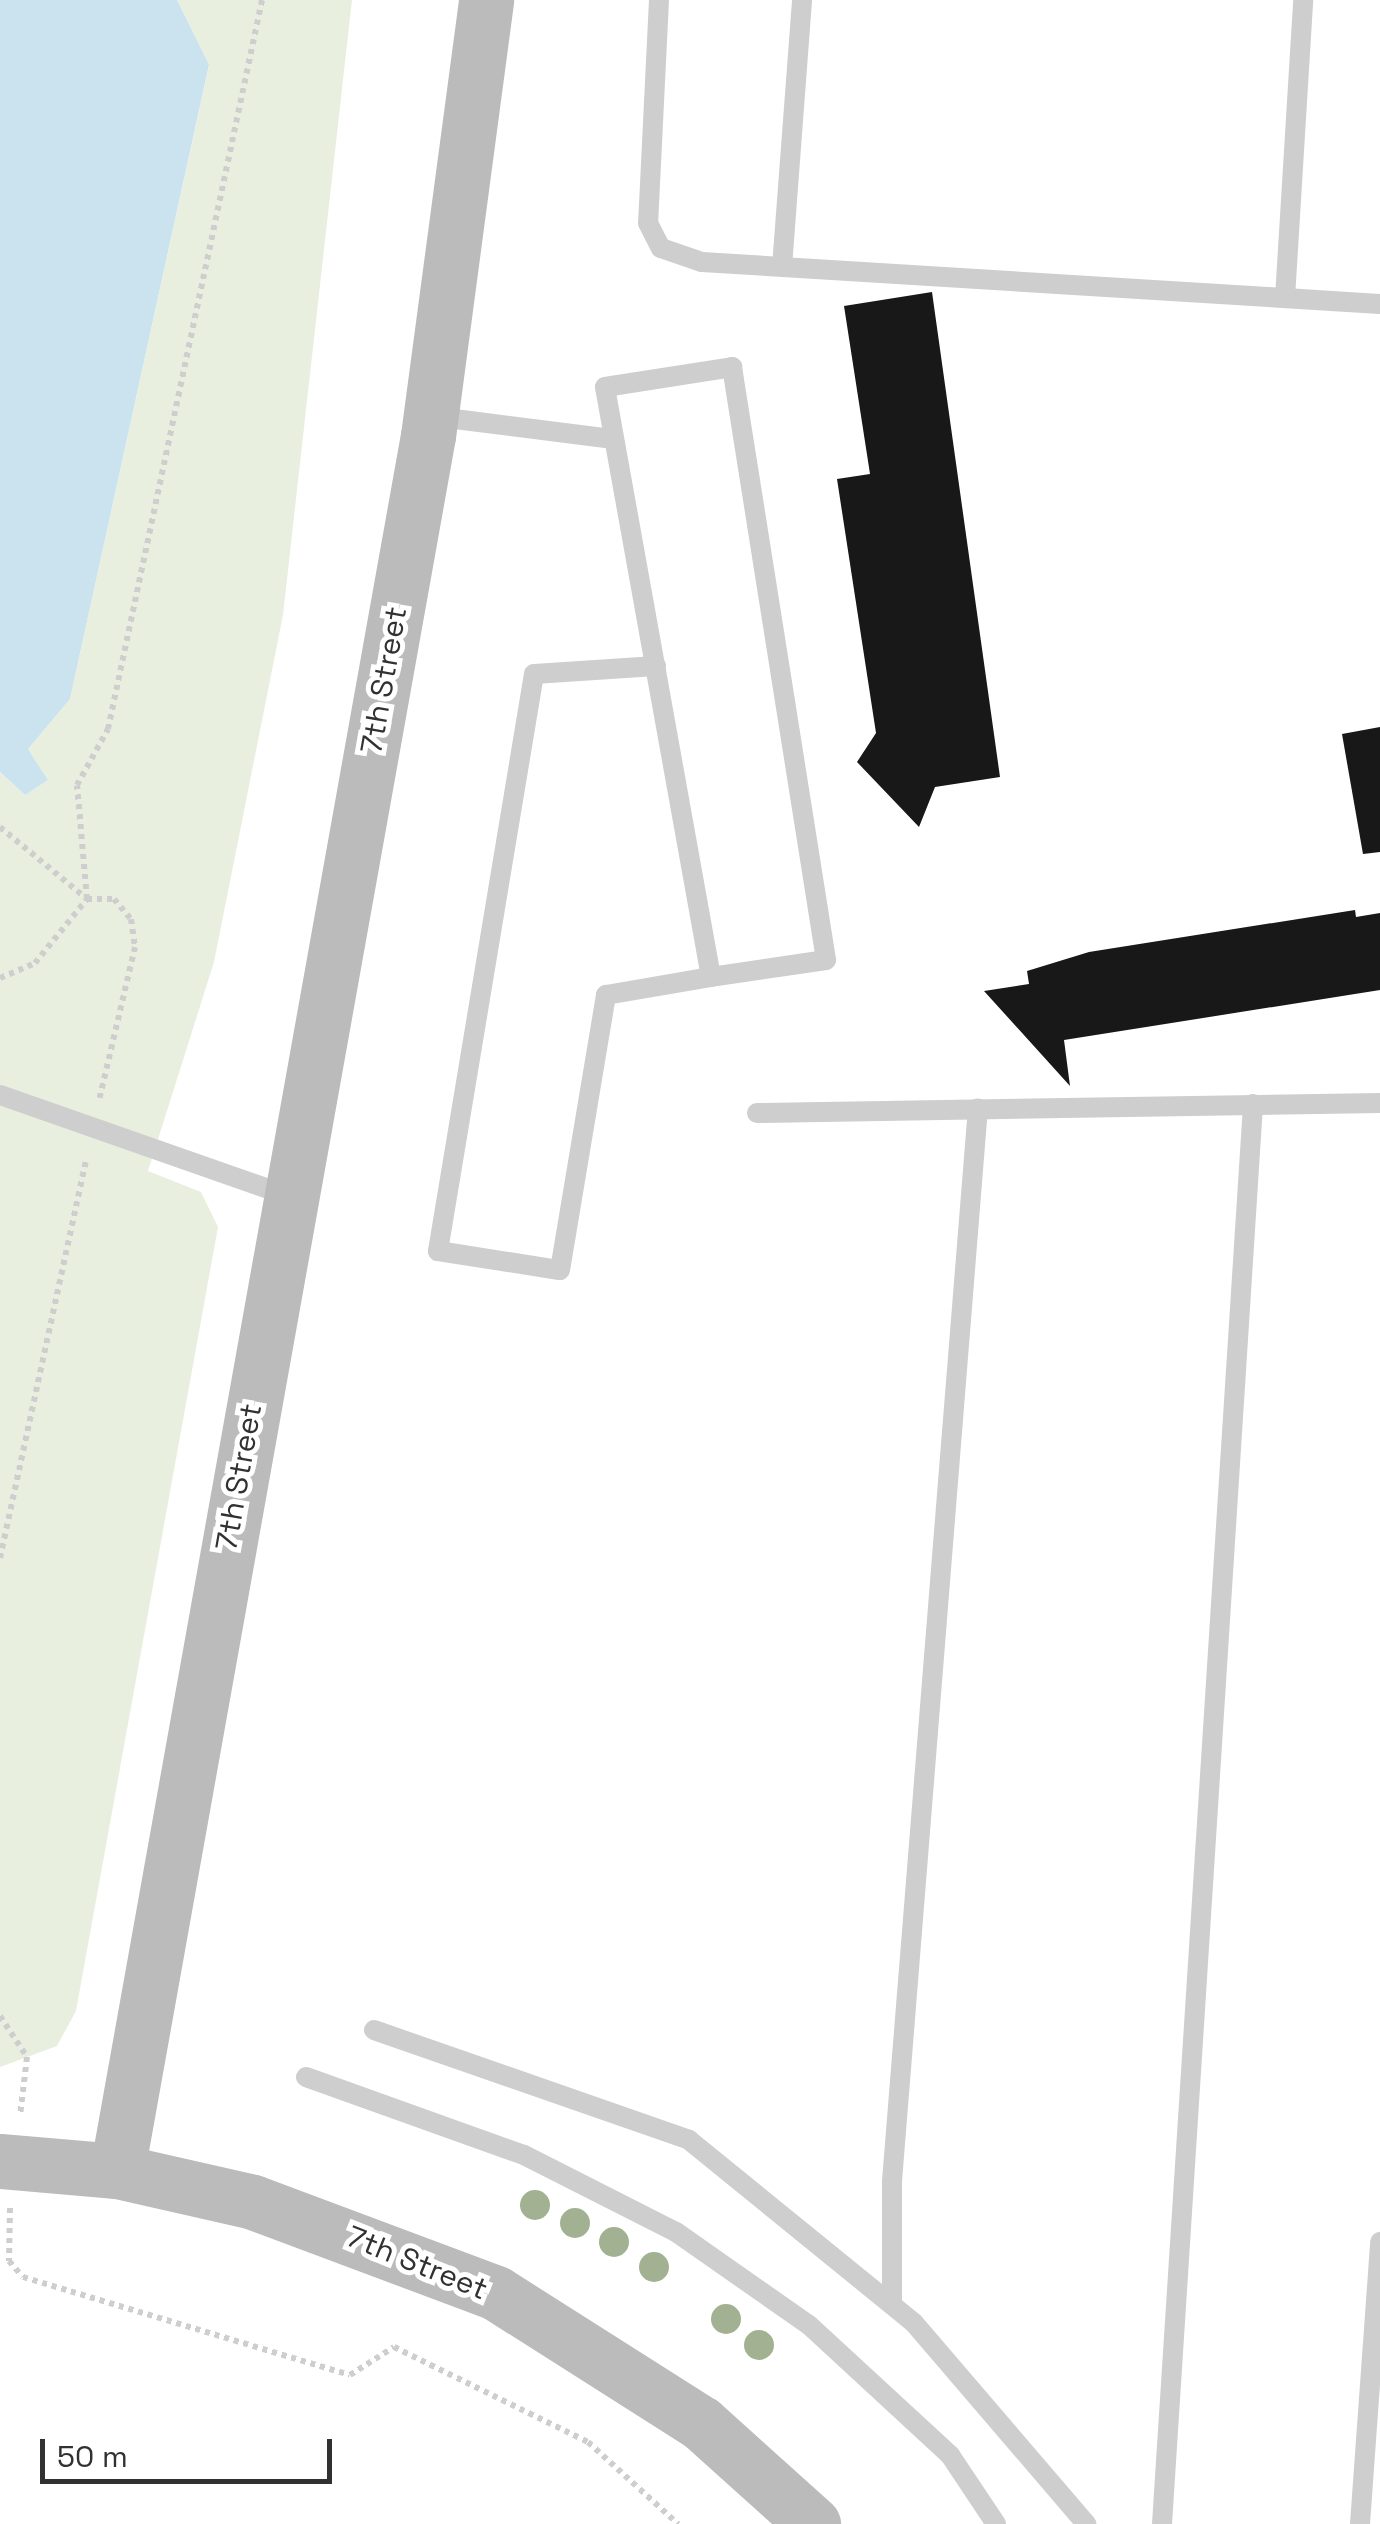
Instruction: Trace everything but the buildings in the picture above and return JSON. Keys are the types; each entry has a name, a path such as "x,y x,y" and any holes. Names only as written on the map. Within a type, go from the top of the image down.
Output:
{"street":[{"name":"7th Street","path":"486,0 431,416 288,1196 117,2172 253,2202 496,2294 701,2423 813,2524"},
{"path":"0,2162 117,2172"}],"lane":[{"path":"659,0 648,223 661,248 702,262 1380,304"},
{"path":"782,267 802,0"},
{"path":"1285,298 1303,0"},
{"path":"656,666 534,674 438,1251 560,1270 606,995 826,960 732,367 605,387 612,439 656,666 711,976"},
{"path":"431,416 612,439"},
{"path":"0,1095 288,1196"},
{"path":"757,1113 1380,1103"},
{"path":"1162,2524 1253,1104"},
{"path":"892,2304 892,2181 978,1108"},
{"path":"374,2030 689,2140 892,2304 1000,2415 1086,2524"},
{"path":"306,2076 524,2155 676,2232 809,2325 950,2455 996,2524"},
{"path":"1360,2524 1380,2242"}],"path":[{"path":"0,978 35,963 87,899 78,785 108,729 262,0"},
{"path":"0,827 87,899 114,898 132,919 136,947 93,1126 0,1558"},
{"path":"0,2016 27,2056"},
{"path":"8,2222 9,2262 23,2277 350,2374 394,2347 588,2442 678,2524"}],"green space":[{"path":"177,0 352,0 283,615 214,962 148,1171 201,1192 218,1227 76,2011 57,2046 0,2067 0,772 25,795 48,780 28,749 70,699 209,66"}],"water":[{"path":"0,0 177,0 209,65 70,699 28,749 48,780 25,795 0,772"}]}
